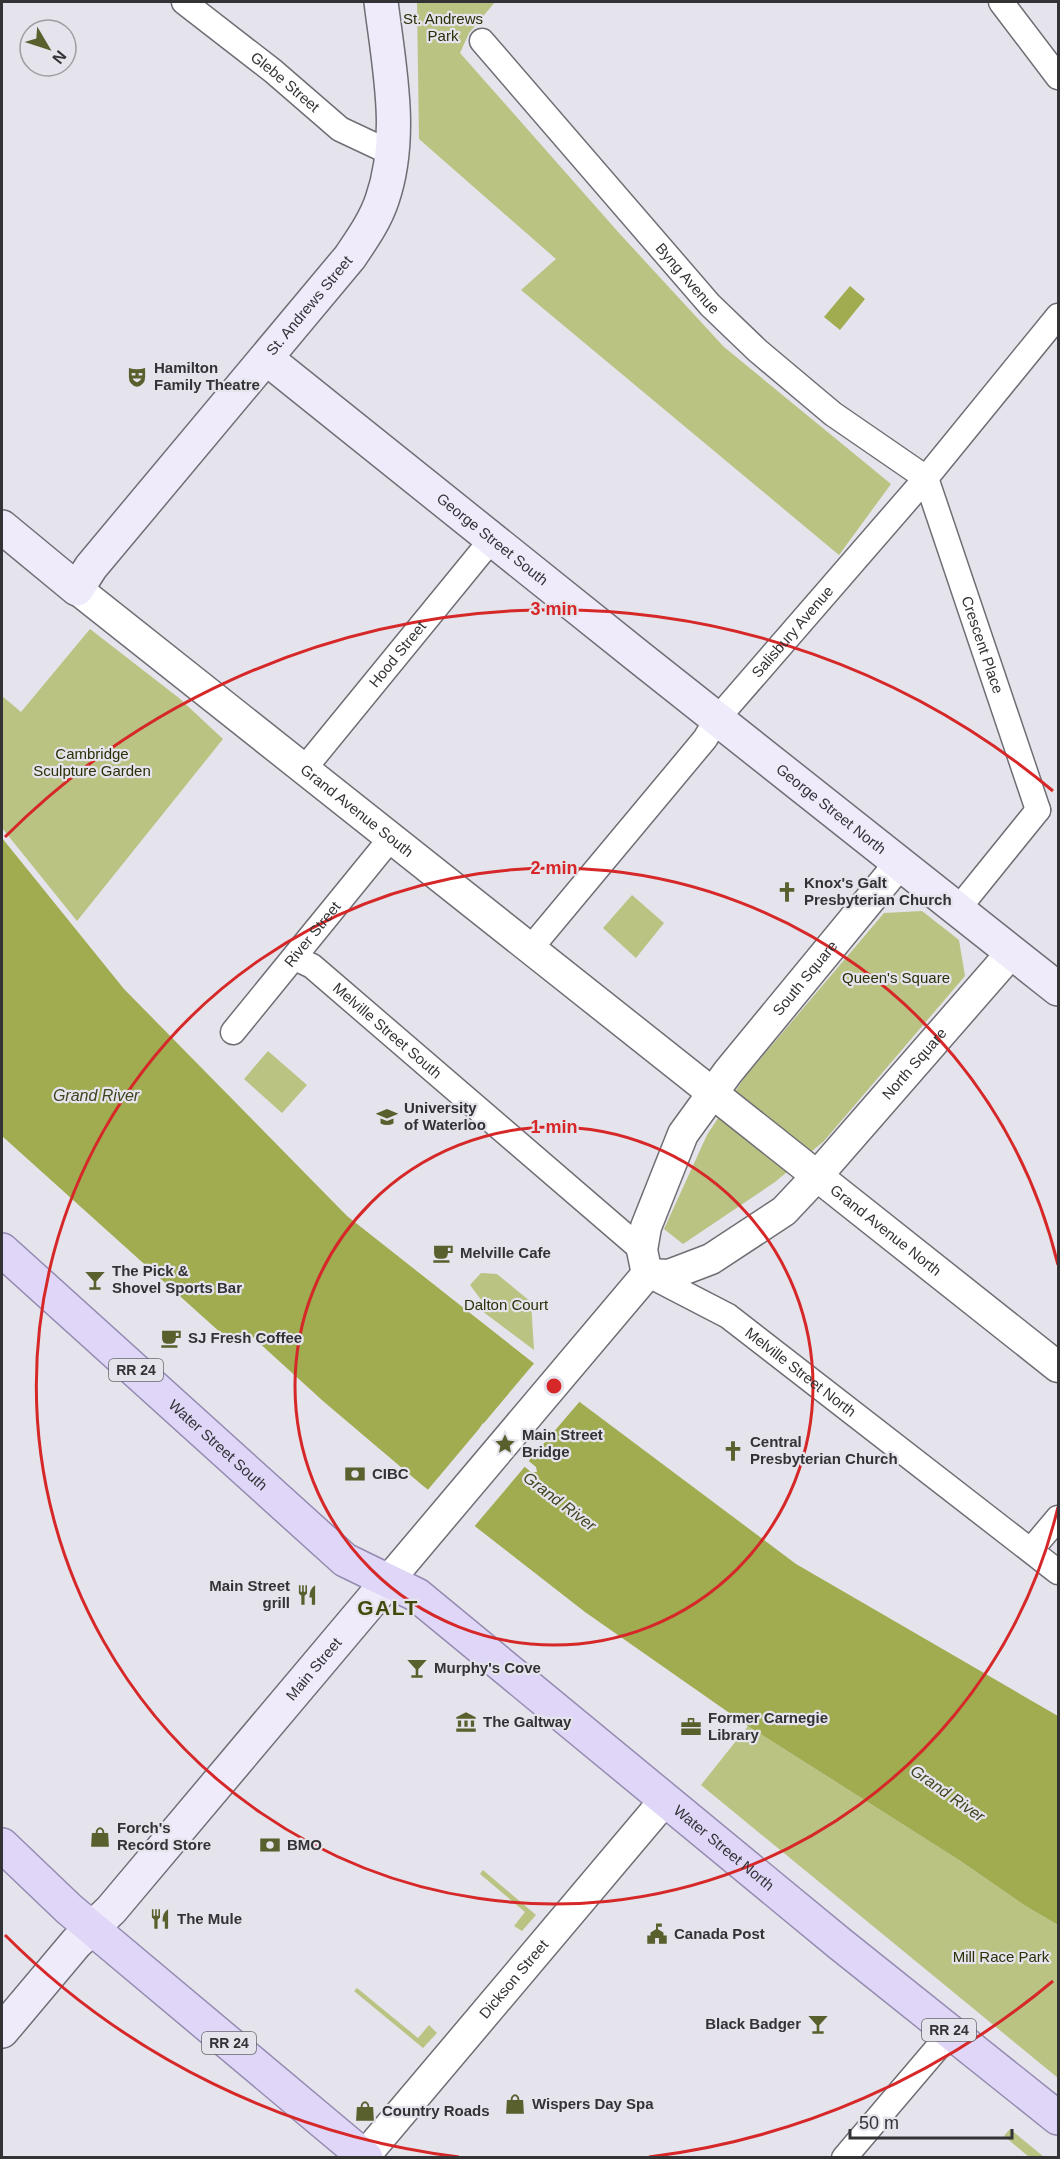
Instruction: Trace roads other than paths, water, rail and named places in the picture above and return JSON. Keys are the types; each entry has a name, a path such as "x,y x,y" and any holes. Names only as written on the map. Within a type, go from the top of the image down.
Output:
{"main road":[{"name":"St. Andrews Street","path":"77,589 91,567 336,275 369,229 384,193 391,153 394,105 381,2"},
{"name":"George Street South","path":"266,358 717,719"},
{"name":"Grand Avenue South","path":"2,527 77,589"},
{"name":"George Street North","path":"717,719 1059,988"},
{"name":"Water Street South","path":"2,1250 345,1560 388,1581"},
{"name":"Water Street North","path":"388,1581 417,1595 848,1951 1059,2118"},
{"name":"Main Street","path":"2,2029 76,1943 111,1910 388,1581"},
{"name":"RR 24","path":"2,1845 69,1909 364,2157"}],"street":[{"name":"Glebe Street","path":"184,2 273,71 340,129 391,153"},
{"path":"1001,2 1059,77"},
{"name":"Byng Avenue","path":"482,41 710,305 758,351 833,414 926,478"},
{"name":"Salisbury Avenue","path":"530,949 705,739 717,719 926,478 1059,316"},
{"name":"Crescent Place","path":"926,478 1048,812 958,909"},
{"name":"Hood Street","path":"304,769 492,539"},
{"name":"Grand Avenue South","path":"77,589 711,1093"},
{"name":"River Street","path":"233,1032 391,838"},
{"name":"South Square","path":"711,1093 900,863"},
{"name":"North Square","path":"816,1177 1012,952"},
{"name":"Melville Street South","path":"295,958 312,966 644,1262"},
{"path":"711,1093 683,1134 646,1227 644,1262 669,1275 711,1259 783,1211 816,1177"},
{"name":"Grand Avenue North","path":"711,1093 1059,1367"},
{"name":"Main Street","path":"388,1581 566,1370 644,1262"},
{"name":"Melville Street North","path":"644,1262 728,1316 1059,1572"},
{"path":"1031,1550 1059,1518"},
{"name":"Dickson Street","path":"364,2157 665,1800"},
{"path":"844,2157 951,2031"}],"water":[{"path":"850,286 865,299 840,330 824,317"},
{"name":"Grand River","path":"2,838 124,989 347,1216 581,1403 796,1564 1058,1716 1058,1925 748,1726 585,1612 422,1485 323,1401 245,1330 232,1343 2,1136","holes":["483,1423 536,1467 537,1472 531,1472 479,1429"]}],"place":[{"name":"Hamilton Family Theatre","path":"137,377"},
{"name":"Knox's Galt Presbyterian Church","path":"787,892"},
{"name":"University of Waterloo","path":"387,1117"},
{"name":"Melville Cafe","path":"443,1253"},
{"name":"The Pick & Shovel Sports Bar","path":"95,1280"},
{"name":"SJ Fresh Coffee","path":"171,1338"},
{"name":"Main Street Bridge","path":"505,1444"},
{"name":"Central Presbyterian Church","path":"733,1451"},
{"name":"CIBC","path":"355,1474"},
{"name":"Main Street grill","path":"307,1595"},
{"name":"Murphy's Cove","path":"417,1668"},
{"name":"The Galtway","path":"466,1722"},
{"name":"Former Carnegie Library","path":"691,1727"},
{"name":"Forch's Record Store","path":"100,1837"},
{"name":"BMO","path":"270,1845"},
{"name":"The Mule","path":"160,1919"},
{"name":"Canada Post","path":"657,1934"},
{"name":"Black Badger","path":"818,2024"},
{"name":"Wispers Day Spa","path":"515,2104"},
{"name":"Country Roads","path":"365,2111"}],"district":[{"name":"GALT","path":"388,1608"}],"park label":[{"name":"St. Andrews Park","path":"443,28"},
{"name":"Cambridge Sculpture Garden","path":"92,762"},
{"name":"Queen's Square","path":"896,978"},
{"name":"Dalton Court","path":"506,1305"},
{"name":"Mill Race Park","path":"1001,1957"}]}
